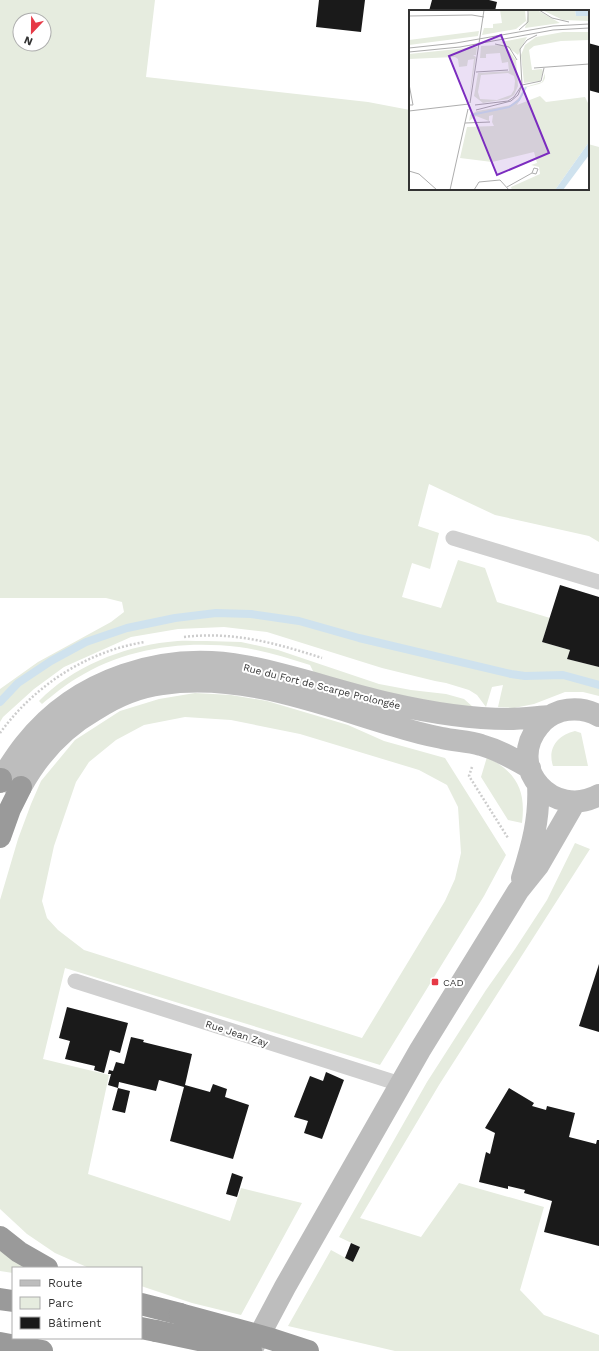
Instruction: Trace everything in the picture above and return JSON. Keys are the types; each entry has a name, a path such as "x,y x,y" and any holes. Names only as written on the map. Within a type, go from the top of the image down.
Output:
{"highway":[{"path":"0,837 10,809 7,783"},
{"path":"0,1237 19,1252 45,1267"},
{"path":"0,1299 12,1301"},
{"path":"142,1304 268,1338 308,1351"},
{"path":"149,1329 251,1351"},
{"path":"0,1343 42,1351"}],"main road":[{"name":"Rue du Fort de Scarpe Prolongée","path":"7,783 11,763 34,734 55,714 74,699 126,673 168,663 190,662 244,666 265,670 388,703 441,713 508,719 550,716"},
{"name":"Rue du Fort de Scarpe Prolongée","path":"7,783 30,770 51,743 66,729 82,717 122,695 161,684 199,681 221,682 268,690 423,734 479,744 508,755 534,776 547,793 557,799 575,802"},
{"path":"518,891 535,835 538,816 539,799 528,750 531,738 541,723 550,716 562,711 574,709 597,713"},
{"path":"251,1351 285,1287 400,1084 518,891 541,862 575,802 587,801 599,795"},
{"path":"245,1351 285,1287"}],"lane":[{"path":"453,538 599,582"},
{"name":"Rue Jean Zay","path":"75,981 400,1084"}],"path":[{"path":"479,744 469,776 509,840"}],"green space":[{"path":"0,0 155,0 146,77 368,102 409,110 409,190 589,190 589,144 599,147 599,542 589,536 495,515 429,484 418,526 439,533 430,569 412,563 402,597 441,608 458,560 485,568 497,602 550,618 542,642 570,650 567,659 599,667 599,696 583,692 565,692 534,704 514,708 498,707 503,685 492,687 486,707 477,695 469,690 382,668 267,632 224,627 178,629 131,637 64,667 34,689 3,717 0,722 0,689 38,662 111,622 124,612 122,602 106,598 0,598"},
{"path":"182,641 241,642 278,650 379,684 411,690 446,694 464,699 473,707 413,698 315,675 310,665 275,654 239,647 218,645 176,646 135,653 95,668 77,678 42,704 39,701 52,689 82,669 116,654 133,649 168,642"},
{"path":"195,693 231,695 267,701 348,725 384,741 445,758 506,855 484,896 380,1065 65,968 43,1059 109,1075 88,1174 230,1221 241,1188 302,1203 241,1315 192,1303 142,1286 142,1267 87,1267 55,1253 27,1234 0,1209 0,900 18,839 41,781 75,740 120,711 159,699","holes":["185,717 231,720 300,734 419,770 447,785 458,807 461,853 455,879 445,901 362,1038 84,950 58,930 47,918 42,901 54,846 76,782 89,762 116,740 144,725"]},
{"path":"575,731 581,733 588,766 553,766 552,754 555,743 569,733"},
{"path":"487,757 506,769 517,784 521,792 523,811 522,823 508,820 481,777"},
{"path":"575,843 590,849 439,1085 360,1218 421,1237 459,1183 544,1207 520,1290 544,1315 599,1335 599,1351 395,1351 288,1326 331,1250 353,1262 360,1247 339,1237 427,1082 486,990 547,900"},
{"path":"0,1249 25,1267 12,1267 12,1273 0,1271"}],"building":[{"path":"319,0 365,0 361,32 316,27"},
{"path":"432,0 489,0 497,2 495,10 429,10"},
{"path":"589,43 599,46 599,93 589,90"},
{"path":"560,585 599,597 599,667 567,659 570,650 542,642"},
{"path":"599,964 599,1032 579,1026"},
{"path":"67,1007 128,1023 120,1053 110,1050 104,1073 94,1070 95,1066 65,1059 70,1041 59,1038"},
{"path":"131,1037 144,1040 143,1042 192,1054 185,1085 210,1092 213,1084 227,1089 225,1097 249,1105 233,1159 170,1141 184,1087 159,1080 156,1091 119,1082 118,1088 108,1085 111,1074 108,1074 109,1070 113,1071 116,1062 124,1064"},
{"path":"326,1072 344,1080 322,1139 304,1133 308,1121 294,1117 310,1076 323,1081"},
{"path":"118,1088 130,1091 125,1113 112,1110"},
{"path":"509,1088 534,1103 532,1106 546,1110 547,1106 575,1113 569,1137 596,1144 597,1140 599,1140 599,1246 544,1232 552,1201 524,1193 525,1190 508,1186 508,1189 479,1182 486,1152 490,1154 495,1133 485,1128"},
{"path":"232,1173 243,1177 237,1197 226,1194"},
{"path":"351,1243 360,1247 353,1262 345,1258"}],"waterway":[{"path":"0,702 18,683 51,661 86,642 127,628 175,618 216,613 251,614 299,621 359,638 511,674 525,676 563,675 599,685"}],"place":[{"name":"CAD","path":"435,982"}]}
